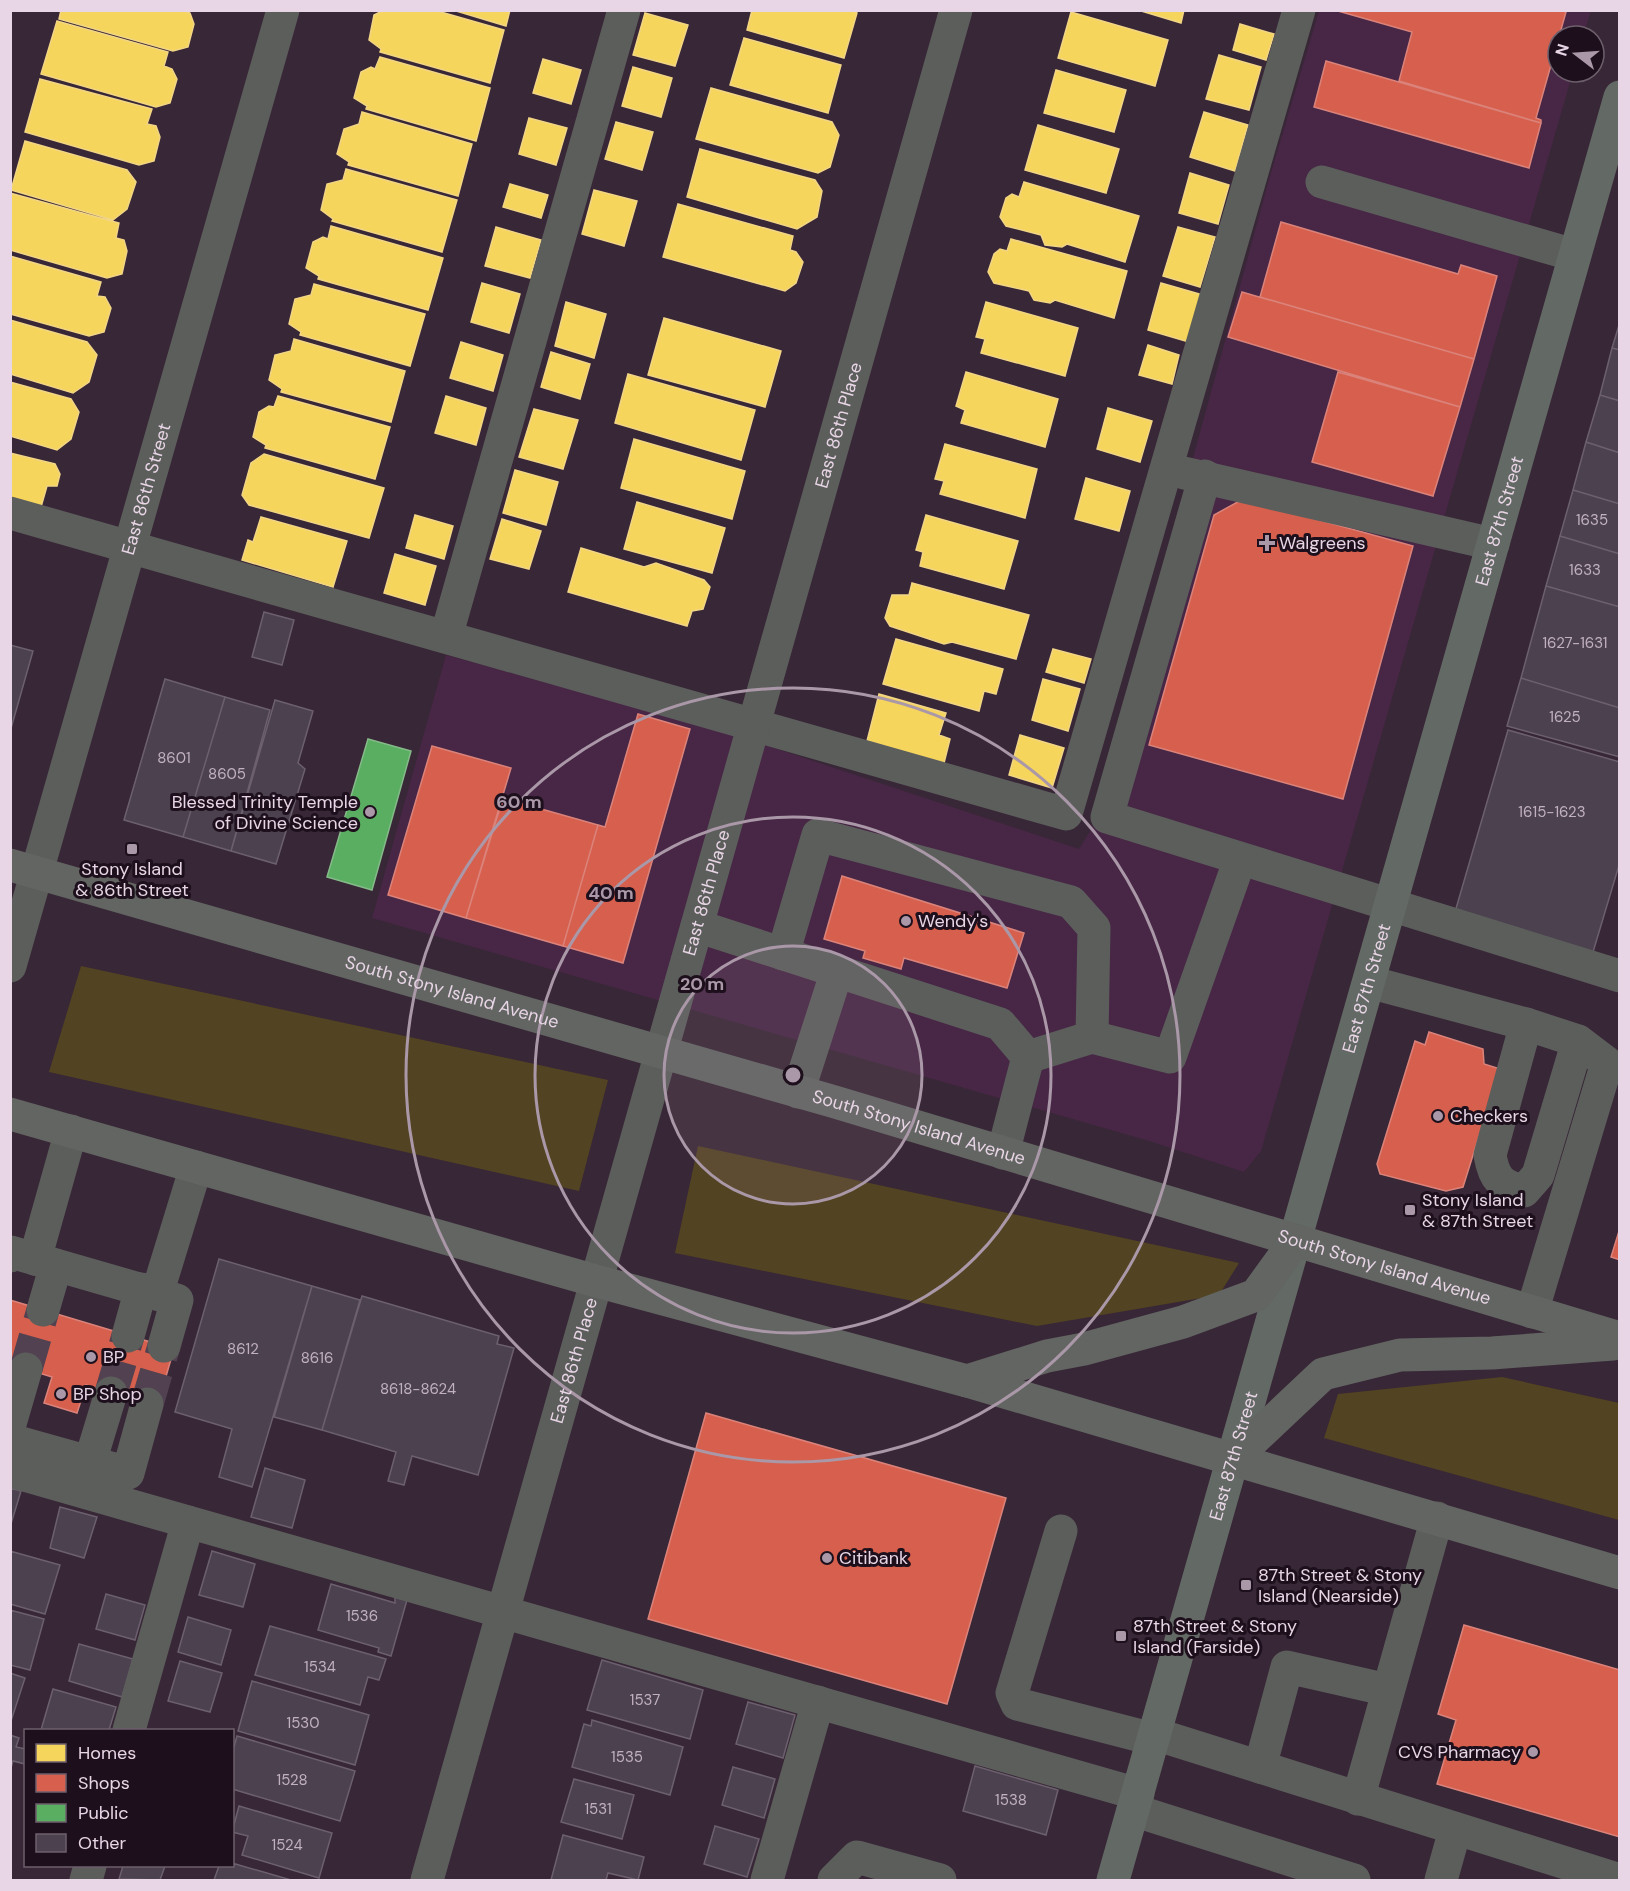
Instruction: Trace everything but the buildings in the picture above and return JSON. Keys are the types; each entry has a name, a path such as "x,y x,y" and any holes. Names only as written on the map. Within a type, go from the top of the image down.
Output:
{"highway":[{"name":"South Stony Island Avenue","path":"24,869 798,1092 1620,1338"},
{"path":"10,1114 596,1281 967,1381 1620,1572"},
{"path":"967,1381 1047,1356 1084,1349 1184,1322 1256,1296 1295,1241"},
{"path":"1234,1458 1323,1374 1400,1355 1492,1353 1620,1343"}],"main road":[{"name":"East 87th Street","path":"1113,1881 1620,97"}],"street":[{"name":"East 86th Street","path":"10,966 24,869 131,547 283,10"},
{"path":"446,637 624,10"},
{"name":"East 86th Place","path":"427,1881 957,10"},
{"path":"10,513 1066,814 1299,10"},
{"path":"1322,182 1574,255"},
{"path":"1166,470 1205,476 1492,544"},
{"path":"1205,476 1107,817 1620,976"},
{"path":"783,954 818,835 1060,898 1071,902 1094,928 1092,1037"},
{"path":"1028,1057 1092,1037 1170,1058 1240,859"},
{"path":"698,926 1000,1024 1028,1057"},
{"path":"798,1092 837,971"},
{"path":"1369,982 1526,1024 1578,1041 1607,1063 1532,1312"},
{"path":"1526,1024 1490,1155 1493,1171 1506,1187 1524,1191 1538,1174 1578,1041"},
{"path":"1003,1153 1028,1057"},
{"path":"43,1310 25,1257 71,1131"},
{"path":"128,1336 149,1291 196,1167"},
{"path":"25,1257 177,1300 164,1346"},
{"path":"10,1424 26,1369"},
{"path":"90,1462 111,1393"},
{"path":"10,1440 128,1473 147,1404"},
{"path":"10,1471 818,1702 1135,1802 1354,1881"},
{"path":"1358,1799 1437,1518"},
{"path":"130,1729 188,1522"},
{"path":"1061,1531 1012,1693 1017,1704 1154,1737 1260,1767 1620,1880"},
{"path":"1260,1767 1287,1667 1388,1690"},
{"path":"766,1881 818,1702"},
{"path":"1441,1881 1455,1830"},
{"path":"834,1881 857,1857 940,1881"}],"shaded area":[{"path":"1319,11 1591,11 1587,24 1546,24 1546,84 1570,84 1261,1151 1244,1172 1149,1141 372,918 446,655 714,728 1079,849 1092,828 1270,176"},
{"path":"81,966 608,1080 579,1191 49,1072"},
{"path":"698,1146 1239,1263 1219,1295 1037,1326 675,1253"},
{"path":"1502,1377 1619,1403 1619,1520 1324,1438 1338,1394"}],"tunnel":[{"path":"26,1369 43,1310"},
{"path":"111,1393 128,1336"},
{"path":"147,1404 164,1346"}],"place":[{"name":"Walgreens","path":"1267,543"},
{"name":"Blessed Trinity Temple of Divine Science","path":"370,812"},
{"name":"Stony Island & 86th Street","path":"132,849"},
{"name":"Wendy's","path":"906,921"},
{"name":"Checkers","path":"1438,1116"},
{"name":"Stony Island & 87th Street","path":"1410,1210"},
{"name":"BP","path":"91,1357"},
{"name":"BP Shop","path":"61,1394"},
{"name":"Citibank","path":"827,1558"},
{"name":"87th Street & Stony Island (Nearside)","path":"1246,1585"},
{"name":"87th Street & Stony Island (Farside)","path":"1121,1636"},
{"name":"CVS Pharmacy","path":"1533,1752"}]}
